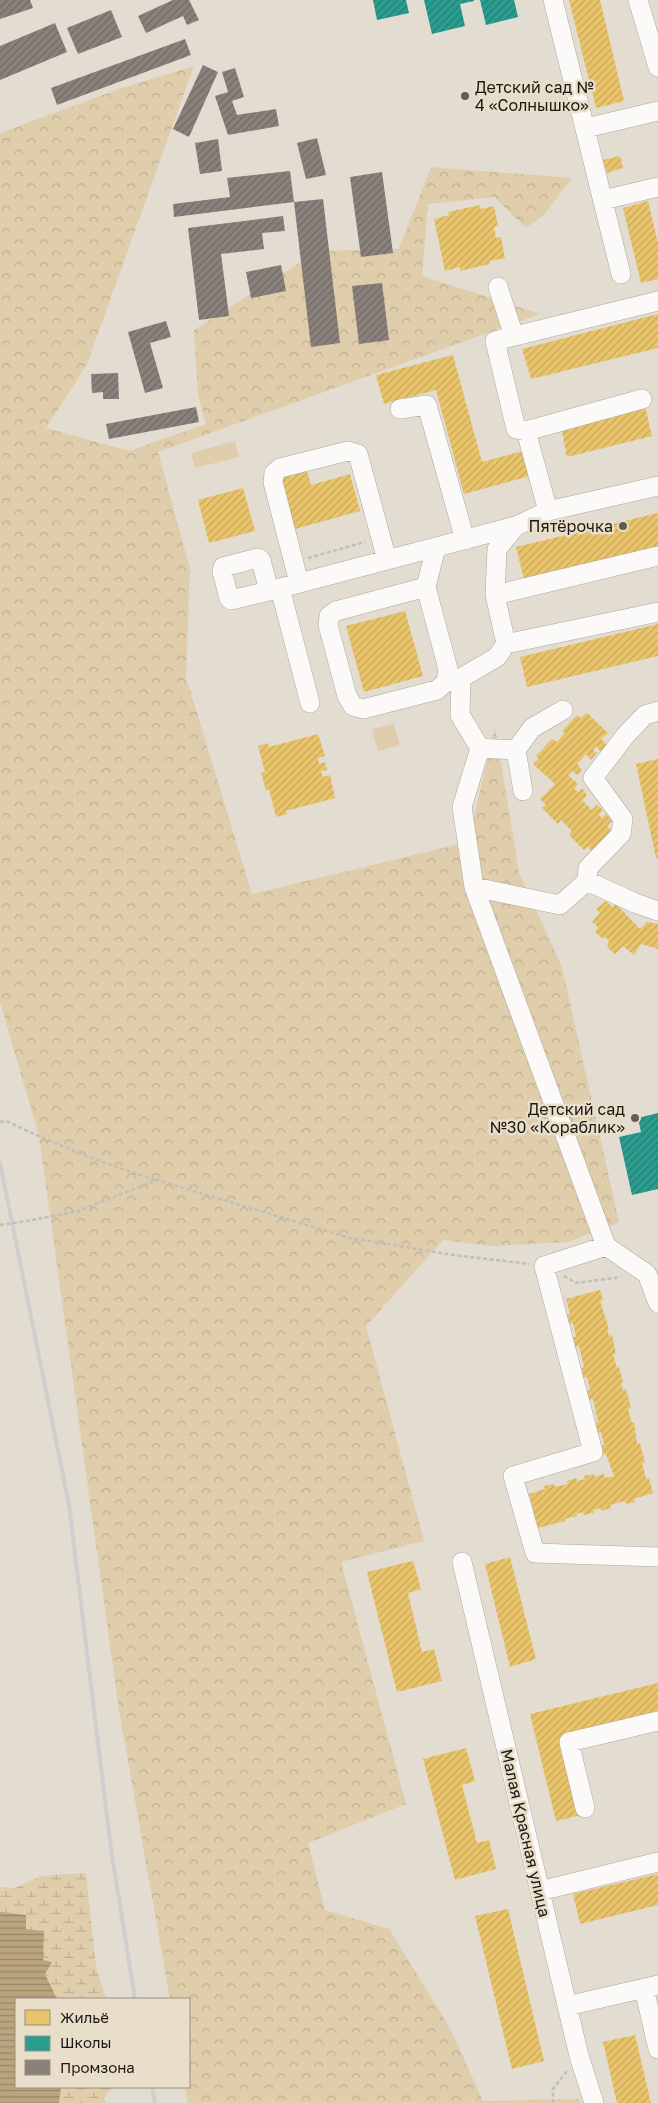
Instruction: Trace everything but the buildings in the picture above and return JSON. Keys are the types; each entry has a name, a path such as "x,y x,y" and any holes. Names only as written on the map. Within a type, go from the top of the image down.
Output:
{"street":[{"path":"553,0 621,274"},
{"path":"646,9 658,67"},
{"path":"586,128 658,110"},
{"path":"603,200 658,187"},
{"path":"498,287 514,336"},
{"path":"642,399 526,432 516,429 495,341 658,301"},
{"path":"400,409 427,406 465,540"},
{"path":"526,432 548,511"},
{"path":"300,583 273,482 274,473 280,468 348,450 355,452 360,459 387,560"},
{"path":"310,703 274,590 516,526 548,511 658,486"},
{"path":"506,644 495,595 497,549 516,526"},
{"path":"426,586 336,611 329,616 328,625 347,696 349,701 358,708 363,709 436,690 446,682 448,669 426,586 436,547"},
{"path":"495,595 658,556"},
{"path":"658,612 506,644 497,657 461,678 460,715 480,748 462,807 474,887 606,1246 647,1274 658,1303"},
{"path":"523,791 516,750 532,728 563,710"},
{"path":"474,887 560,906 587,881 588,868 621,834 623,819 593,778 625,736 645,715 658,712"},
{"path":"480,748 516,750"},
{"path":"587,881 635,903 658,911"},
{"path":"606,1246 544,1266 593,1452 513,1476 535,1553 658,1557"},
{"name":"Малая Красная улица","path":"462,1562 579,2056 594,2103"},
{"path":"585,1808 569,1742 658,1721"},
{"path":"540,1891 658,1862"},
{"path":"567,2006 651,1987 658,2049"}],"path":[{"path":"294,562 381,538"},
{"path":"0,1122 6,1121 65,1149 109,1166 350,1238 453,1255 544,1266 576,1283 647,1274"},
{"path":"0,1224 78,1211 157,1180"},
{"path":"553,2103 553,2089 579,2056"}],"green space":[{"path":"194,66 87,364 46,428 129,451 206,424 198,395 194,330 318,251 399,249 431,167 572,178 544,215 526,228 494,197 428,204 422,276 540,314 158,452 190,569 186,677 252,894 468,842 495,728 519,872 562,967 619,1222 568,1242 491,1246 443,1240 366,1326 424,1541 341,1562 406,1804 308,1843 325,1910 389,1929 451,2030 483,2101 579,2099 581,2103 188,2103 185,2088 190,2088 190,1998 170,1998 119,1710 39,1136 0,1002 0,133 119,89"},
{"path":"235,441 239,457 195,468 191,453"},
{"path":"394,724 400,745 378,751 372,729"},
{"path":"86,1873 96,1967 106,1998 15,1998 15,2088 111,2088 104,2098 106,2103 0,2103 0,1887 15,1888 41,1876"}],"shaded area":[{"path":"0,1912 26,1915 26,1929 44,1931 43,1960 52,1962 45,1974 57,1998 15,1998 15,2088 61,2088 59,2103 0,2103"}],"railway":[{"path":"0,1163 69,1505 111,1849 135,1998"},
{"path":"152,2088 155,2103"}],"place":[{"name":"Детский сад № 4 «Солнышко»","path":"465,96"},
{"name":"Пятёрочка","path":"623,526"},
{"name":"Детский сад №30 «Кораблик»","path":"635,1118"}]}
